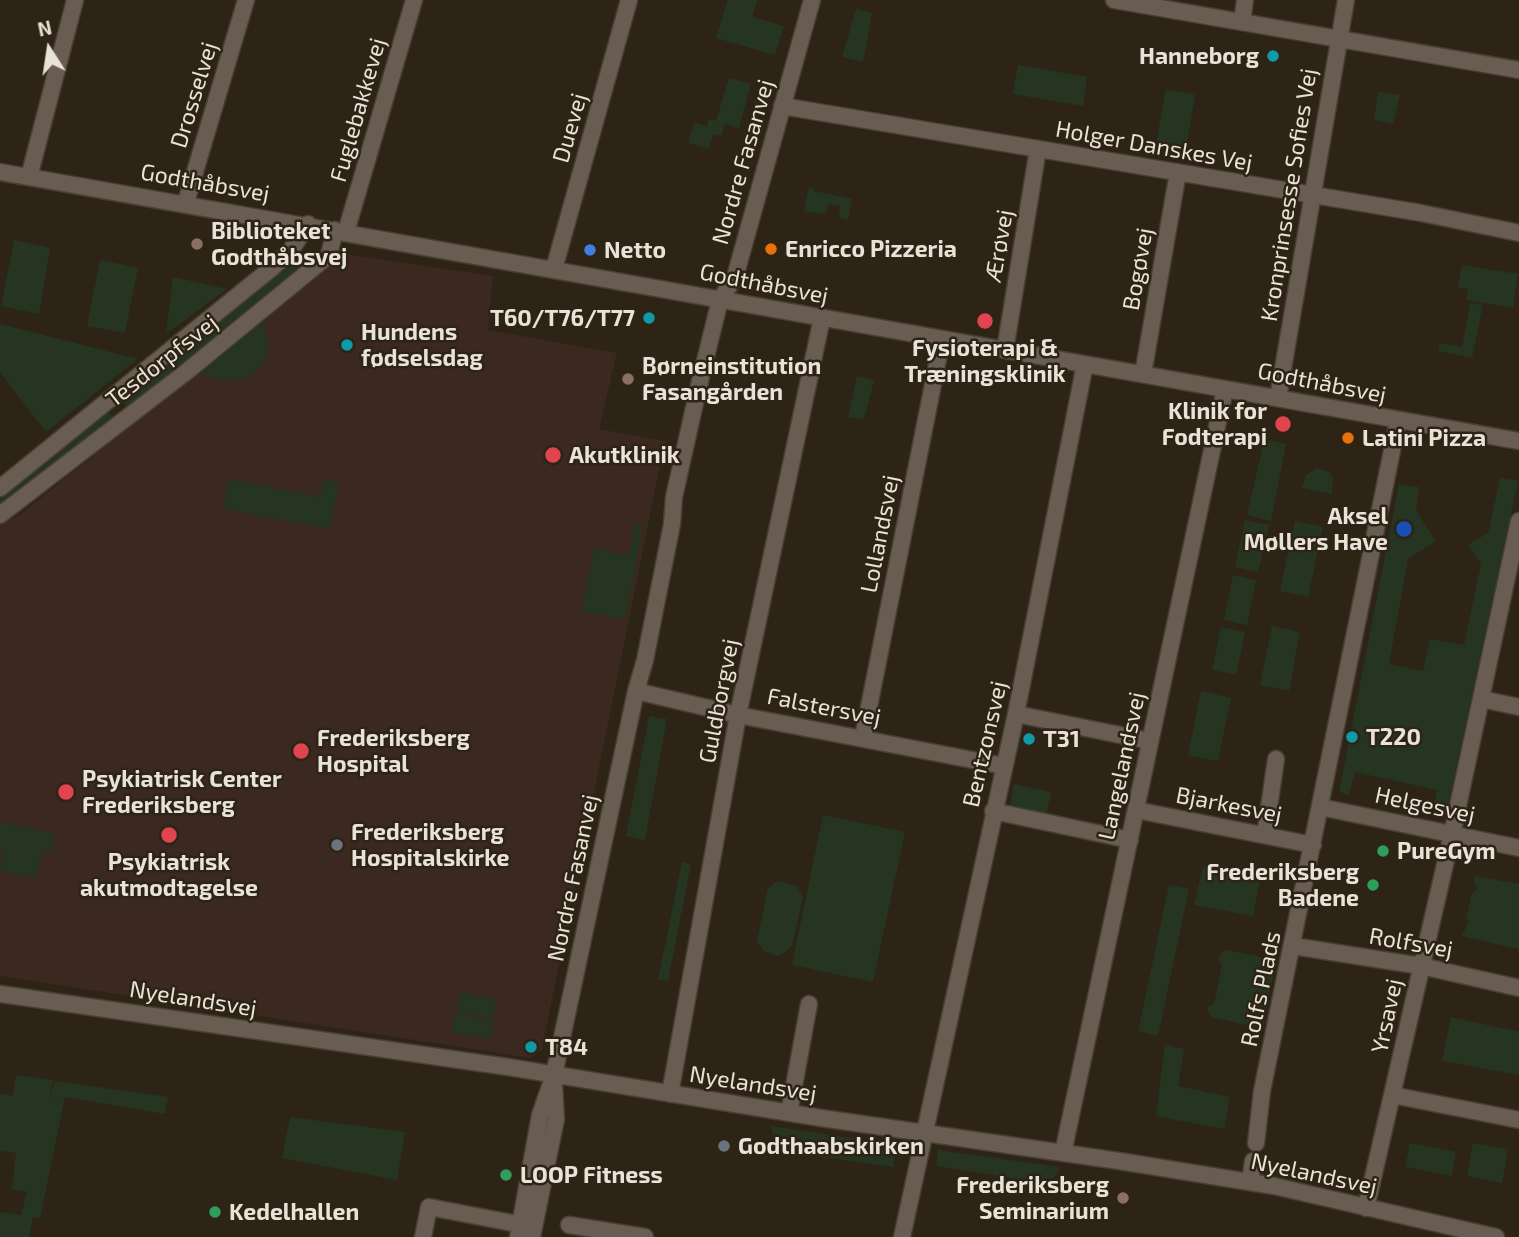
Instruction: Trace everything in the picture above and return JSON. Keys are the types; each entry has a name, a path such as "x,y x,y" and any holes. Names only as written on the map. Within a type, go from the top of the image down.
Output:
{"street":[{"path":"29,177 75,0"},
{"name":"Drosselvej","path":"186,202 246,0"},
{"name":"Fuglebakkevej","path":"341,231 414,0"},
{"name":"Duevej","path":"554,269 629,0"},
{"name":"Nordre Fasanvej","path":"526,1231 556,1119 554,1075 636,691 638,659 664,523 674,497 720,300 735,277 812,0"},
{"path":"1114,0 1519,70"},
{"path":"1242,22 1245,0"},
{"name":"Kronprinsesse Sofies Vej","path":"1278,398 1346,0"},
{"name":"Holger Danskes Vej","path":"782,106 1178,172 1519,233"},
{"name":"Ærøvej","path":"1005,350 1038,149"},
{"name":"Godthåbsvej","path":"0,172 186,202 1519,442"},
{"name":"Bogøvej","path":"1143,374 1178,172"},
{"name":"Tesdorpfsvej","path":"0,488 273,267 291,250 308,224"},
{"name":"Tesdorpfsvej","path":"0,515 186,373 329,255 341,231"},
{"name":"Guldborgvej","path":"670,1094 738,715 822,318"},
{"name":"Lollandsvej","path":"863,737 942,339"},
{"name":"Bentzonsvej","path":"902,1237 1016,713 1085,364"},
{"name":"Langelandsvej","path":"1063,1153 1224,389"},
{"path":"1313,845 1398,421"},
{"path":"1452,834 1481,699 1513,574 1519,521"},
{"name":"Falstersvej","path":"636,691 738,715 1004,766"},
{"path":"1481,699 1519,707"},
{"path":"1016,713 1150,741"},
{"path":"1265,835 1276,759"},
{"name":"Helgesvej","path":"1320,807 1519,848"},
{"name":"Bjarkesvej","path":"1136,810 1313,845"},
{"path":"993,811 1130,840"},
{"name":"Yrsavej","path":"1366,1208 1452,834"},
{"name":"Rolfs Plads","path":"1256,1143 1262,1091 1313,845"},
{"name":"Rolfsvej","path":"1293,946 1421,966 1519,988"},
{"name":"Nyelandsvej","path":"0,994 554,1075 1250,1182 1366,1208 1456,1233 1496,1237"},
{"path":"789,1113 809,1004"},
{"path":"1392,1095 1519,1120"},
{"path":"1250,1182 1253,1161"},
{"path":"423,1237 429,1207 526,1231"},
{"path":"569,1225 645,1237"}],"shaded area":[{"name":"Frederiksberg Hospital","path":"345,254 493,276 488,330 617,353 599,429 665,441 542,1050 531,1058 0,976 0,525 22,513"}],"green space":[{"path":"728,0 757,0 752,17 784,26 775,55 716,38"},
{"path":"856,9 872,13 863,62 842,57"},
{"path":"1018,65 1087,77 1083,106 1013,94"},
{"path":"729,78 751,84 739,128 725,124 721,136 713,134 709,149 688,143 694,123 707,126 709,119 716,121"},
{"path":"1166,89 1195,95 1185,154 1155,149"},
{"path":"1378,92 1400,95 1393,124 1374,120"},
{"path":"809,187 814,188 814,191 852,199 848,220 839,218 840,206 829,204 826,213 820,214 804,211"},
{"path":"14,240 50,248 39,314 1,306"},
{"path":"300,255 316,258 128,408 121,399"},
{"path":"100,260 138,268 125,333 87,326"},
{"path":"1462,265 1518,274 1513,308 1466,300 1468,289 1458,288"},
{"path":"173,277 227,289 166,334"},
{"path":"1470,303 1483,305 1472,358 1438,351 1440,343 1462,347"},
{"path":"263,321 269,347 265,360 248,379 223,381 200,373"},
{"path":"0,324 138,359 46,432 0,372"},
{"path":"857,376 874,380 864,420 848,417"},
{"path":"106,409 115,419 0,508 0,493"},
{"path":"1268,440 1286,444 1271,521 1247,515 1263,445"},
{"path":"1317,468 1329,472 1333,478 1332,494 1302,488 1306,475"},
{"name":"Aksel Møllers Have","path":"1500,478 1518,481 1446,814 1433,811 1437,790 1355,772 1349,795 1339,792 1399,484 1419,487 1416,511 1436,541 1408,559 1389,664 1423,671 1430,639 1464,645 1481,564 1468,545 1488,533"},
{"path":"229,479 320,497 324,480 339,483 329,529 223,508"},
{"path":"1245,520 1269,525 1258,572 1235,567"},
{"path":"1295,521 1323,527 1308,597 1280,591"},
{"path":"635,524 643,525 625,619 582,611 594,549 629,556"},
{"path":"1233,575 1256,580 1247,625 1224,620"},
{"path":"1272,626 1300,632 1289,691 1260,685"},
{"path":"1221,627 1245,632 1236,675 1212,670"},
{"path":"1201,691 1231,698 1218,761 1188,755"},
{"path":"649,716 667,719 645,840 626,836"},
{"path":"1014,784 1051,792 1047,813 1010,806"},
{"path":"823,815 905,832 873,982 792,965"},
{"path":"0,823 55,834 52,851 42,849 36,878 0,871 3,850 0,849"},
{"path":"682,862 691,864 668,981 658,979"},
{"path":"1203,867 1260,879 1253,916 1194,905"},
{"path":"1475,876 1519,884 1519,949 1462,936 1469,921 1466,920 1471,895 1478,888 1474,883"},
{"path":"778,881 797,886 803,897 792,945 778,956 765,952 757,941 768,888"},
{"path":"1169,885 1189,889 1158,1036 1138,1031"},
{"path":"1227,950 1276,960 1263,1029 1212,1017 1208,1011 1208,1006 1214,1004 1222,965 1219,961 1220,954"},
{"path":"461,992 497,1000 493,1018 457,1011"},
{"path":"456,1013 494,1021 490,1039 452,1032"},
{"path":"1451,1017 1519,1032 1519,1075 1442,1061"},
{"path":"1165,1044 1184,1049 1178,1086 1230,1097 1224,1129 1156,1116"},
{"path":"16,1075 53,1080 49,1102 55,1081 168,1097 165,1114 65,1097 40,1218 33,1217 29,1237 0,1237 0,1212 21,1215 27,1192 12,1189 16,1153 1,1151 0,1155 0,1094 13,1096"},
{"path":"290,1117 405,1132 397,1180 282,1158"},
{"path":"770,1126 897,1145 893,1167 779,1151"},
{"path":"1410,1143 1456,1152 1452,1176 1405,1167"},
{"path":"1473,1143 1508,1149 1502,1183 1467,1176"},
{"path":"938,1150 1059,1167 1059,1170 1052,1180 1044,1183 936,1166"}],"place":[{"name":"Hanneborg","path":"1273,56"},
{"name":"Biblioteket Godthåbsvej","path":"197,244"},
{"name":"Enricco Pizzeria","path":"771,249"},
{"name":"Netto","path":"590,250"},
{"name":"T60/T76/T77","path":"649,318"},
{"name":"Fysioterapi & Træningsklinik","path":"985,321"},
{"name":"Hundens fødselsdag","path":"347,345"},
{"name":"Børneinstitution Fasangården","path":"628,379"},
{"name":"Klinik for Fodterapi","path":"1283,424"},
{"name":"Latini Pizza","path":"1348,438"},
{"name":"Akutklinik","path":"553,455"},
{"name":"Aksel Møllers Have","path":"1404,529"},
{"name":"T220","path":"1352,737"},
{"name":"T31","path":"1029,739"},
{"name":"Frederiksberg Hospital","path":"301,751"},
{"name":"Psykiatrisk Center Frederiksberg","path":"66,792"},
{"name":"Psykiatrisk akutmodtagelse","path":"169,835"},
{"name":"Frederiksberg Hospitalskirke","path":"337,845"},
{"name":"PureGym","path":"1383,851"},
{"name":"Frederiksberg Badene","path":"1373,885"},
{"name":"T84","path":"531,1047"},
{"name":"Godthaabskirken","path":"724,1146"},
{"name":"LOOP Fitness","path":"506,1175"},
{"name":"Frederiksberg Seminarium","path":"1123,1198"},
{"name":"Kedelhallen","path":"215,1212"}]}
